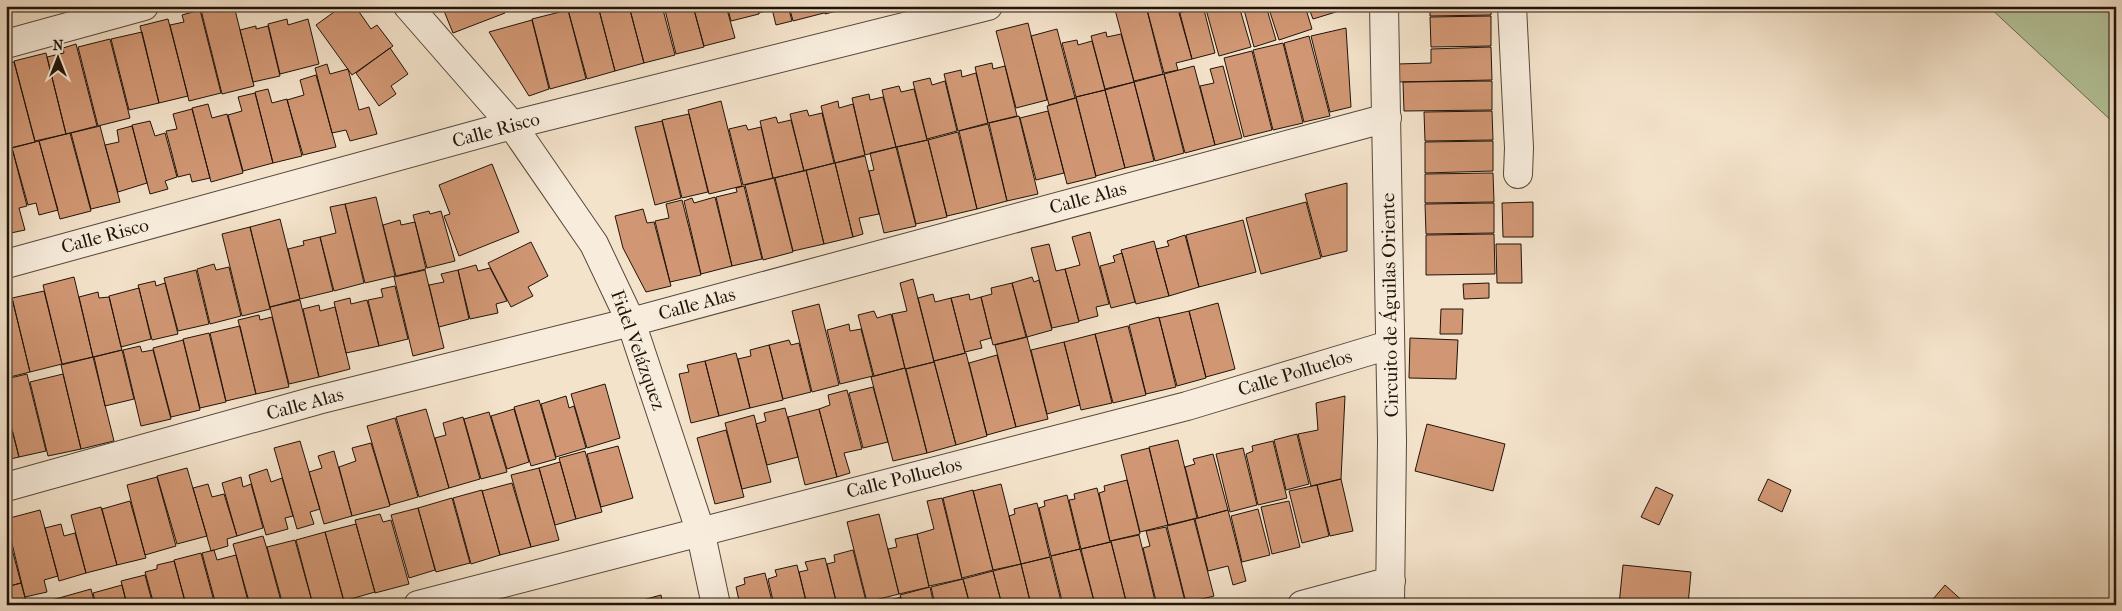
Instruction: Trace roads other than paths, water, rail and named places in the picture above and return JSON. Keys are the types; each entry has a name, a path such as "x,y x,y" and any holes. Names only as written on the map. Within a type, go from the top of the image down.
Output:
{"street":[{"path":"6,44 144,6"},
{"name":"Fidel Velázquez","path":"408,6 512,125 594,244 631,322 700,530 716,605"},
{"name":"Calle Risco","path":"6,264 512,125 988,6"},
{"name":"Circuito de Águilas Oriente","path":"1384,6 1392,440 1390,593"},
{"path":"1512,6 1519,148 1518,174"},
{"name":"Calle Alas","path":"6,487 318,400 631,322 1387,118"},
{"name":"Calle Polluelos","path":"418,605 700,530 1187,406 1389,345"},
{"path":"1302,605 1390,593"}]}
